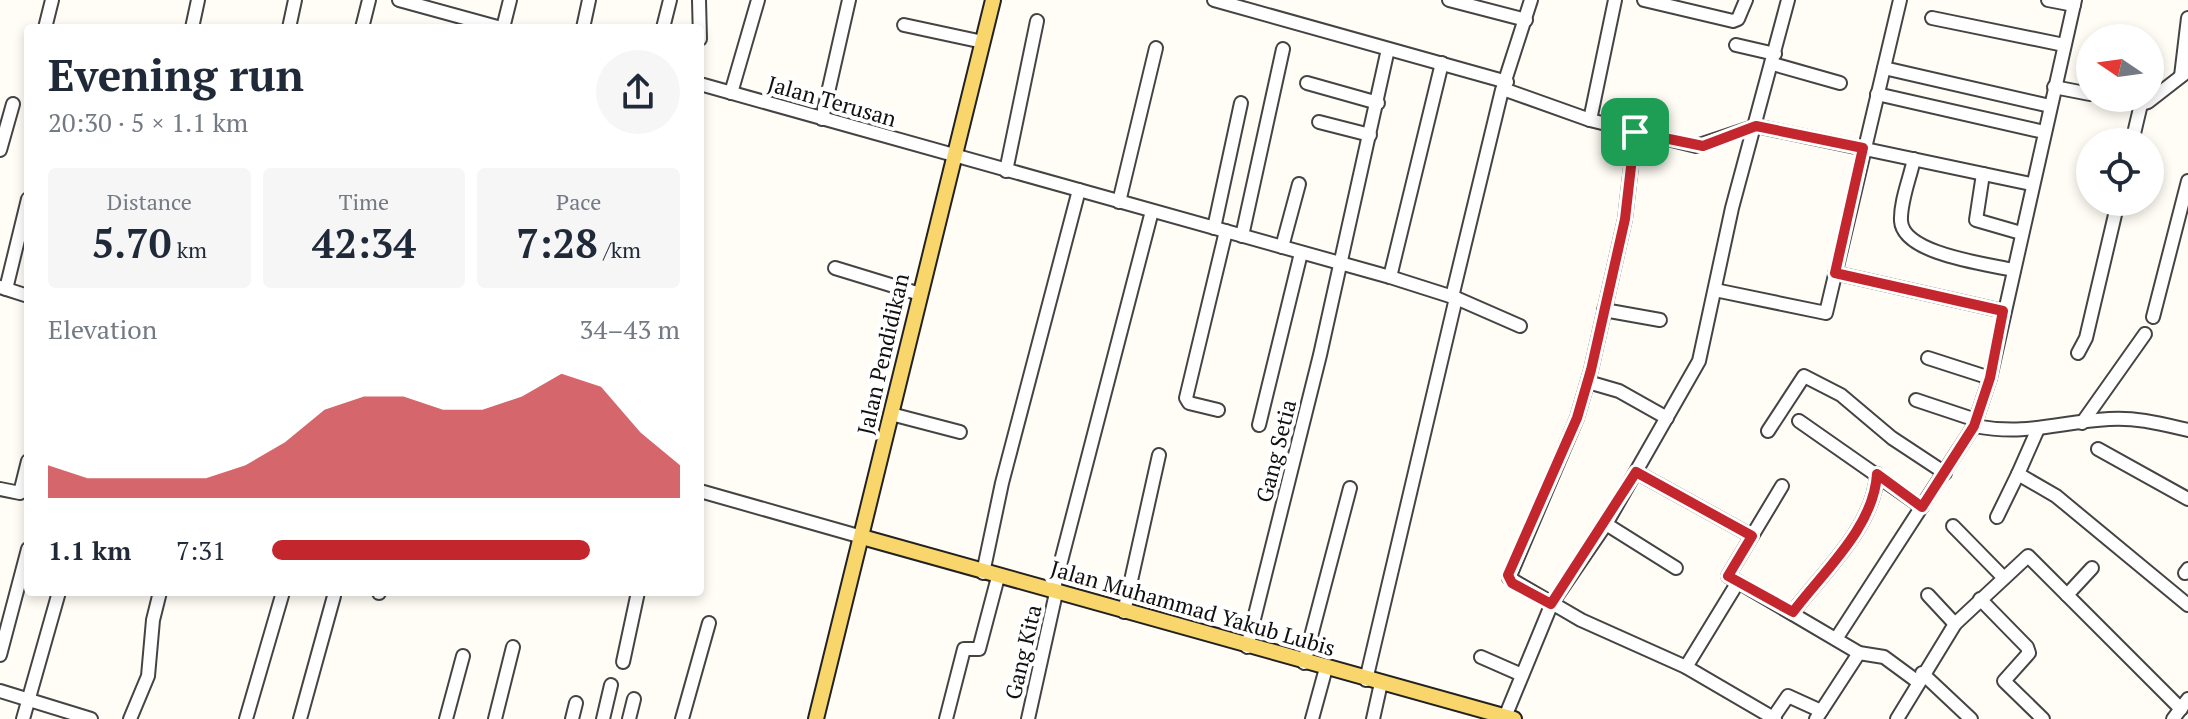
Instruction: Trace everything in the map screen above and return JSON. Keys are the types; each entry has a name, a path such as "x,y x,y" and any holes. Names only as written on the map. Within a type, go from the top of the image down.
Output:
{"main road":[{"name":"Jalan Pendidikan","path":"816,719 993,0"},
{"name":"Jalan Muhammad Yakub Lubis","path":"862,537 1381,683 1474,714 1509,718"}],"street":[{"path":"46,24 52,0"},
{"path":"193,24 198,0"},
{"path":"290,24 295,0"},
{"path":"363,24 369,0"},
{"path":"399,0 444,6 491,24"},
{"path":"503,24 510,0"},
{"path":"584,24 589,0"},
{"path":"664,24 670,0"},
{"path":"699,0 700,24"},
{"path":"731,93 758,0"},
{"path":"822,119 849,0"},
{"path":"1214,0 1442,63 1590,120 1635,132 1703,146 1756,126 2031,184"},
{"path":"1449,0 1526,20"},
{"path":"1366,680 1505,85 1531,0"},
{"path":"1590,120 1615,0"},
{"path":"1644,0 1682,4 1733,21 1743,11 1746,0"},
{"path":"1509,718 1522,675 1551,604 1606,524 1699,361 1732,208 1788,0"},
{"path":"1715,290 1826,313 1900,0"},
{"path":"1836,639 1975,423 1990,378 2074,3 2048,0"},
{"path":"1932,18 2064,45"},
{"path":"2164,91 2184,74 2188,18"},
{"path":"1006,171 1037,21"},
{"path":"904,25 983,42"},
{"path":"1736,45 1840,83"},
{"path":"1119,202 1156,48"},
{"path":"1242,236 1283,49"},
{"name":"Gang Setia","path":"1247,647 1341,264 1388,49"},
{"path":"1390,277 1442,63"},
{"path":"1884,68 2050,106"},
{"path":"1307,83 1378,103"},
{"name":"Jalan Terusan","path":"704,85 1390,277 1454,297 1520,326"},
{"path":"2054,87 2076,91"},
{"path":"1877,94 2044,132"},
{"path":"1218,410 1189,403 1186,398 1220,230 1241,103"},
{"path":"0,150 13,104"},
{"path":"1319,122 1370,135"},
{"path":"1635,132 1625,219 1588,382 1577,418 1509,578 1551,604 1686,667 1774,718 1788,696 1819,715 1859,653"},
{"path":"1914,159 1901,217 1908,235 1926,249 2013,270"},
{"path":"1983,174 1976,220 2021,233"},
{"path":"2153,317 2188,181"},
{"path":"1282,247 1299,184"},
{"path":"946,719 964,649 979,649 1002,483 1079,190"},
{"name":"Gang Kita","path":"1028,719 1055,593 1152,211"},
{"path":"24,213 3,288 24,295"},
{"path":"2078,353 2086,338 2115,216"},
{"path":"1259,425 1301,253"},
{"path":"835,268 920,294"},
{"path":"1835,273 2003,311"},
{"path":"1604,310 1660,320"},
{"path":"2082,423 2145,334"},
{"path":"1928,358 1990,378"},
{"path":"1768,431 1804,376 1841,395 1892,438 1945,473"},
{"path":"1588,382 1619,391 1667,418"},
{"path":"1916,400 1975,423 2037,431 2082,423 2139,419 2188,430"},
{"path":"891,414 960,432"},
{"path":"1799,421 1922,507"},
{"path":"1997,517 2037,431"},
{"path":"2098,449 2188,499"},
{"path":"1124,612 1159,455"},
{"path":"1636,472 1752,536"},
{"path":"1793,612 1861,525 1875,495 1877,474"},
{"path":"2018,474 2056,496 2188,605"},
{"path":"1782,486 1728,576 1859,653 1884,657 1920,677 1971,719"},
{"path":"1304,663 1350,488"},
{"path":"0,489 24,495"},
{"path":"704,492 862,537"},
{"path":"1606,524 1676,568"},
{"path":"1953,526 2004,578"},
{"path":"1897,719 1955,624 2028,556 2181,709"},
{"path":"0,655 24,564"},
{"path":"2067,595 2092,568"},
{"path":"1686,667 1738,582"},
{"path":"1928,595 1955,624"},
{"path":"23,719 58,596"},
{"path":"130,719 148,676 153,620 159,596"},
{"path":"246,719 282,596"},
{"path":"300,719 334,596"},
{"path":"623,662 637,596"},
{"path":"1980,599 2027,647 2029,653 2004,681 2043,719"},
{"path":"682,719 709,623"},
{"path":"495,719 513,647"},
{"path":"446,719 463,656"},
{"path":"1481,657 1522,675"},
{"path":"1312,719 1326,668"},
{"path":"1373,719 1381,683"},
{"path":"603,719 611,685"},
{"path":"0,691 84,718"},
{"path":"629,719 634,699"},
{"path":"572,719 576,703"}],"route":[{"path":"1756,126 1863,148 1835,273 2003,311 1990,378 1974,426 1922,507 1877,474 1876,492 1861,525 1793,612 1728,576 1752,536 1636,472 1606,524 1551,604 1512,583 1508,575 1577,418 1591,370 1625,219 1635,132 1703,146 1756,126"}]}
